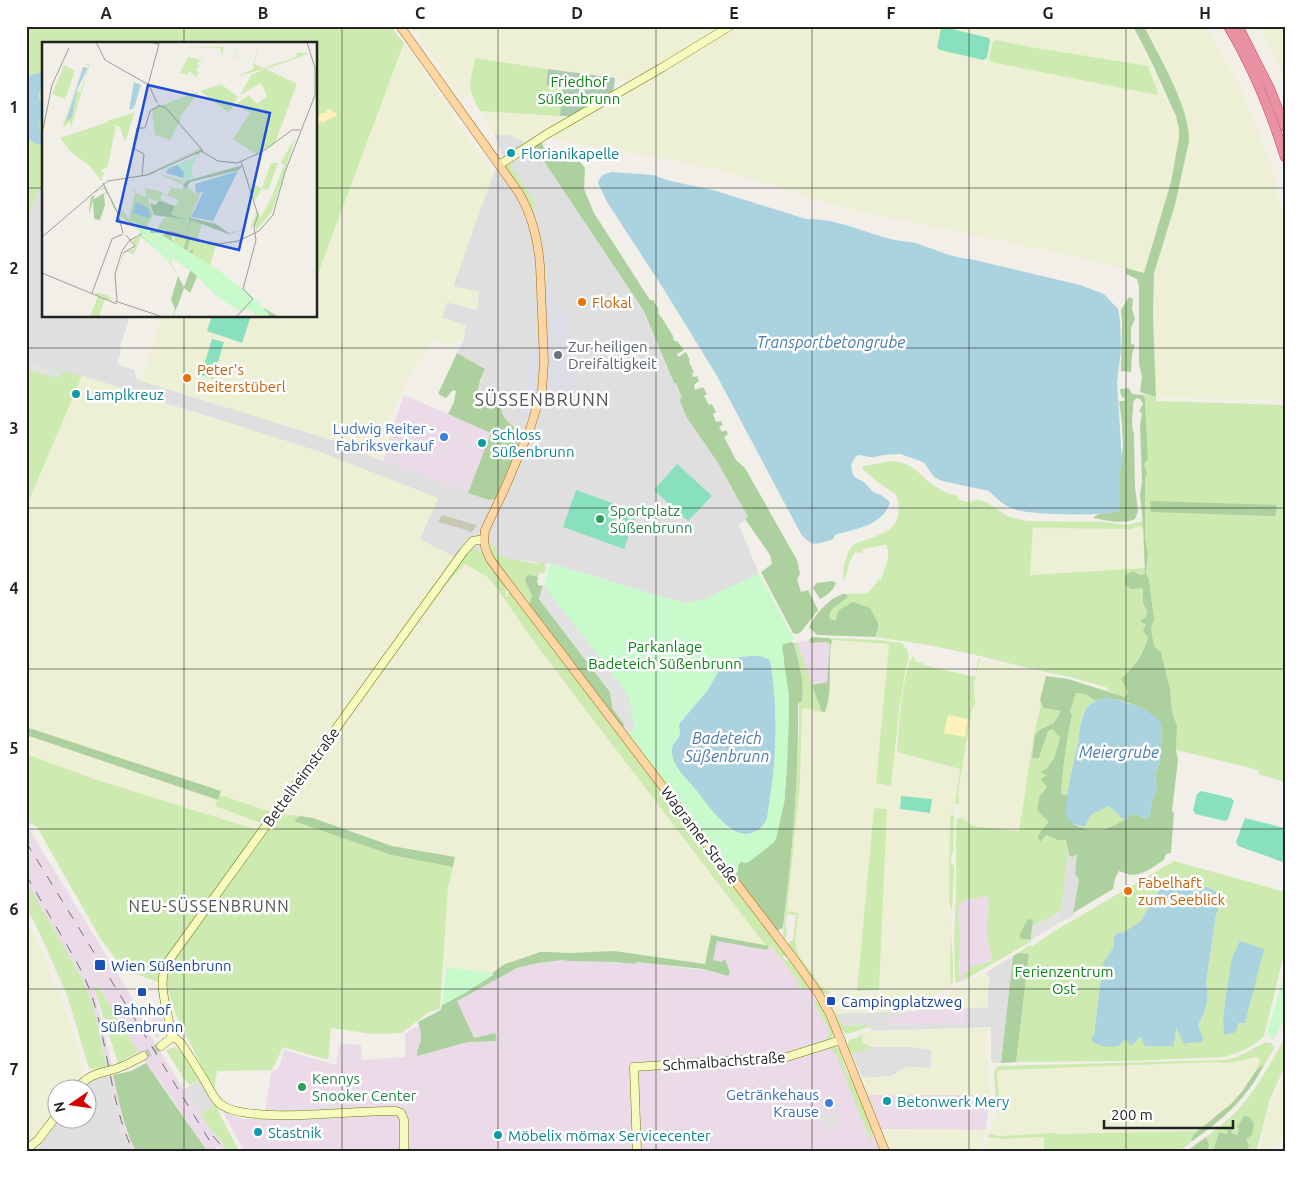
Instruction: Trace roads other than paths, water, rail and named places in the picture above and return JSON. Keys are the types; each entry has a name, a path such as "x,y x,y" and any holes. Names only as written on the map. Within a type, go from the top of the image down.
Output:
{"highway":[{"path":"1228,26 1262,94 1285,157"},
{"path":"1238,26 1270,89 1285,127"}],"main road":[{"path":"400,26 523,200 537,242 540,265 544,376 542,390 534,421 506,488 485,530 484,539"},
{"name":"Wagramer Straße","path":"484,539 486,550 495,566 811,982 825,1004 841,1040 885,1151"}],"street":[{"path":"499,165 540,138 730,26"},
{"name":"Bettelheimstraße","path":"171,1036 162,986 167,963 464,551 473,540 484,539"},
{"path":"161,1046 171,1036 177,1039 184,1047 219,1104 237,1112 260,1114 337,1114 394,1111 401,1114 404,1120 404,1151"},
{"name":"Schmalbachstraße","path":"637,1151 634,1067 787,1058 841,1040"},
{"path":"85,1080 88,1077 128,1064 143,1056"},
{"path":"26,1150 38,1140 48,1127"}],"water":[{"path":"42,72 42,88 39,92 39,97 42,105 42,120 39,126 42,135 42,145 32,142 26,132 26,95 30,76"},
{"name":"Transportbetongrube","path":"612,172 653,175 670,181 713,190 806,219 840,223 895,240 915,243 957,257 1080,285 1104,294 1118,309 1120,320 1121,350 1117,382 1122,461 1120,471 1120,510 1101,514 1050,514 1022,511 1007,506 989,491 942,481 934,477 923,462 906,456 900,454 875,457 860,455 856,456 851,465 853,475 864,482 873,492 890,502 887,510 882,516 868,525 835,535 833,539 816,544 812,543 801,534 717,376 607,202 598,183 603,175"},
{"name":"Badeteich Süßenbrunn","path":"741,657 764,657 770,661 775,708 775,740 767,818 759,829 746,834 737,832 729,827 713,812 678,768 674,761 672,750 679,736 680,723 708,690 719,670"},
{"name":"Meiergrube","path":"1107,697 1143,708 1160,721 1162,726 1162,753 1155,775 1157,789 1152,801 1150,816 1146,819 1131,814 1124,820 1109,806 1092,814 1085,826 1077,825 1067,818 1066,803 1080,726 1089,705"},
{"path":"1180,879 1214,890 1220,896 1206,984 1206,1005 1198,1025 1203,1038 1202,1042 1186,1043 1185,1045 1176,1028 1173,1048 1172,1046 1145,1046 1141,1037 1132,1045 1127,1040 1124,1040 1118,1046 1107,1047 1096,1044 1091,1039 1094,1035 1103,963 1114,946 1116,933 1123,933 1141,921 1160,890 1172,884 1175,885"},
{"path":"1240,941 1264,949 1245,1023 1238,1023 1236,1032 1226,1035 1224,1034 1223,1019 1226,995 1232,958"}],"tunnel":[{"path":"143,1056 161,1046"}],"railway":[{"path":"26,842 216,1151"},
{"path":"26,875 88,985 99,1022 115,1097 133,1151"},
{"path":"213,1136 226,1151"}],"place":[{"name":"Florianikapelle","path":"511,153"},
{"name":"Flokal","path":"582,302"},
{"name":"Zur heiligen Dreifaltigkeit","path":"558,355"},
{"name":"Peter's Reiterstüberl","path":"187,378"},
{"name":"Lamplkreuz","path":"76,394"},
{"name":"Ludwig Reiter - Fabriksverkauf","path":"444,437"},
{"name":"Schloss Süßenbrunn","path":"482,443"},
{"name":"Sportplatz Süßenbrunn","path":"600,519"},
{"name":"Fabelhaft zum Seeblick","path":"1128,891"},
{"name":"Wien Süßenbrunn","path":"100,965"},
{"name":"Bahnhof Süßenbrunn","path":"142,992"},
{"name":"Campingplatzweg","path":"831,1001"},
{"name":"Kennys Snooker Center","path":"302,1087"},
{"name":"Betonwerk Mery","path":"887,1101"},
{"name":"Getränkehaus Krause","path":"829,1103"},
{"name":"Stastnik","path":"258,1132"},
{"name":"Möbelix mömax Servicecenter","path":"498,1135"}],"district":[{"name":"SÜSSENBRUNN","path":"542,399"},
{"name":"NEU-SÜSSENBRUNN","path":"209,906"}],"park label":[{"name":"Friedhof Süßenbrunn","path":"579,90"},
{"name":"Parkanlage Badeteich Süßenbrunn","path":"665,654"},
{"name":"Ferienzentrum Ost","path":"1064,980"}]}
